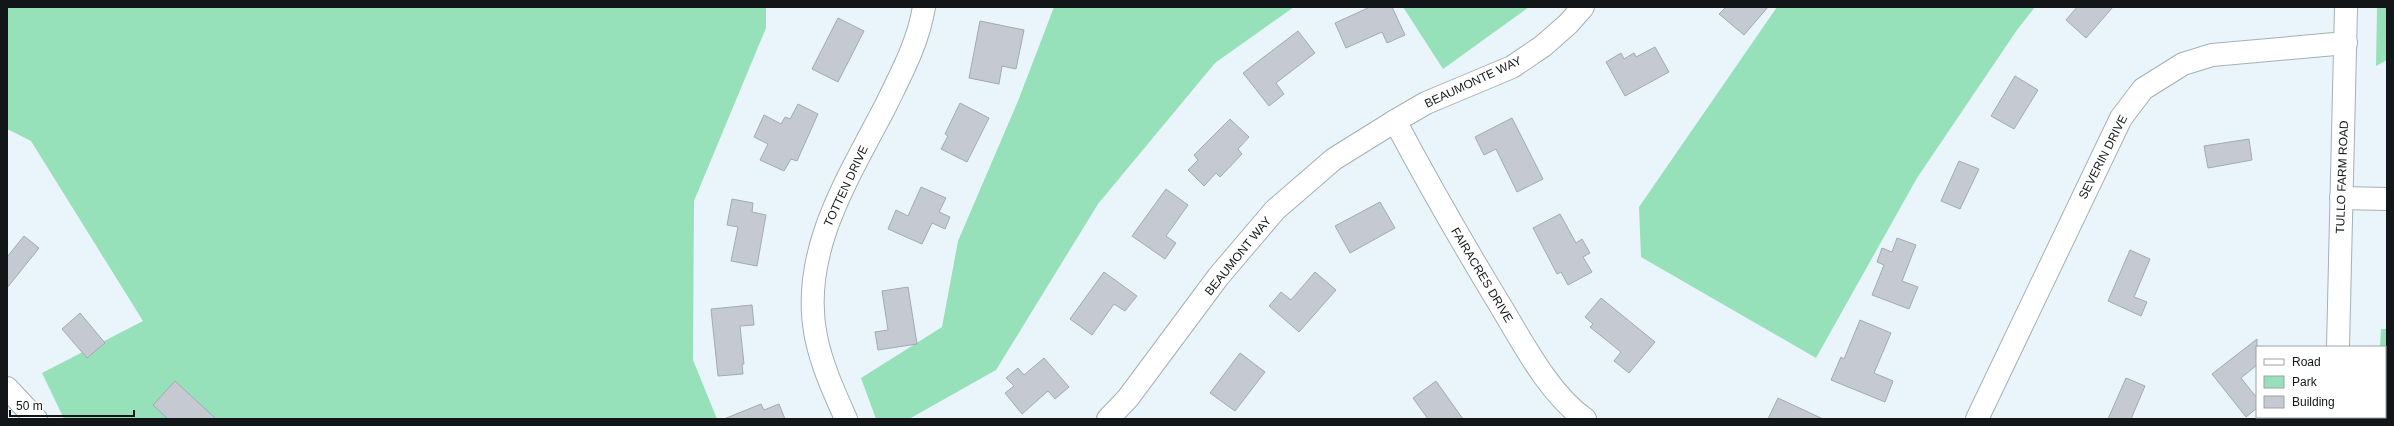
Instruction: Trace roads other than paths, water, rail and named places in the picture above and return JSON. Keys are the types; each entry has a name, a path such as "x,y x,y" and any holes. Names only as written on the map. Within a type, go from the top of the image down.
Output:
{"street":[{"name":"TOTTEN DRIVE","path":"846,419 828,379 816,336 813,294 815,268 830,215 914,50 924,7"},
{"name":"BEAUMONTE WAY","path":"1395,121 1426,104 1512,66 1543,46 1568,24 1583,7"},
{"name":"TULLO FARM ROAD","path":"2338,346 2346,7"},
{"name":"SEVERIN DRIVE","path":"1977,419 2121,118 2143,89 2182,64 2212,55 2346,44"},
{"name":"BEAUMONT WAY","path":"1108,419 1128,398 1218,277 1275,210 1334,158 1395,121"},
{"name":"FAIRACRES DRIVE","path":"1395,121 1436,199 1530,355 1563,399 1585,419"},
{"path":"2341,198 2387,199"},
{"path":"7,388 36,419"}]}
